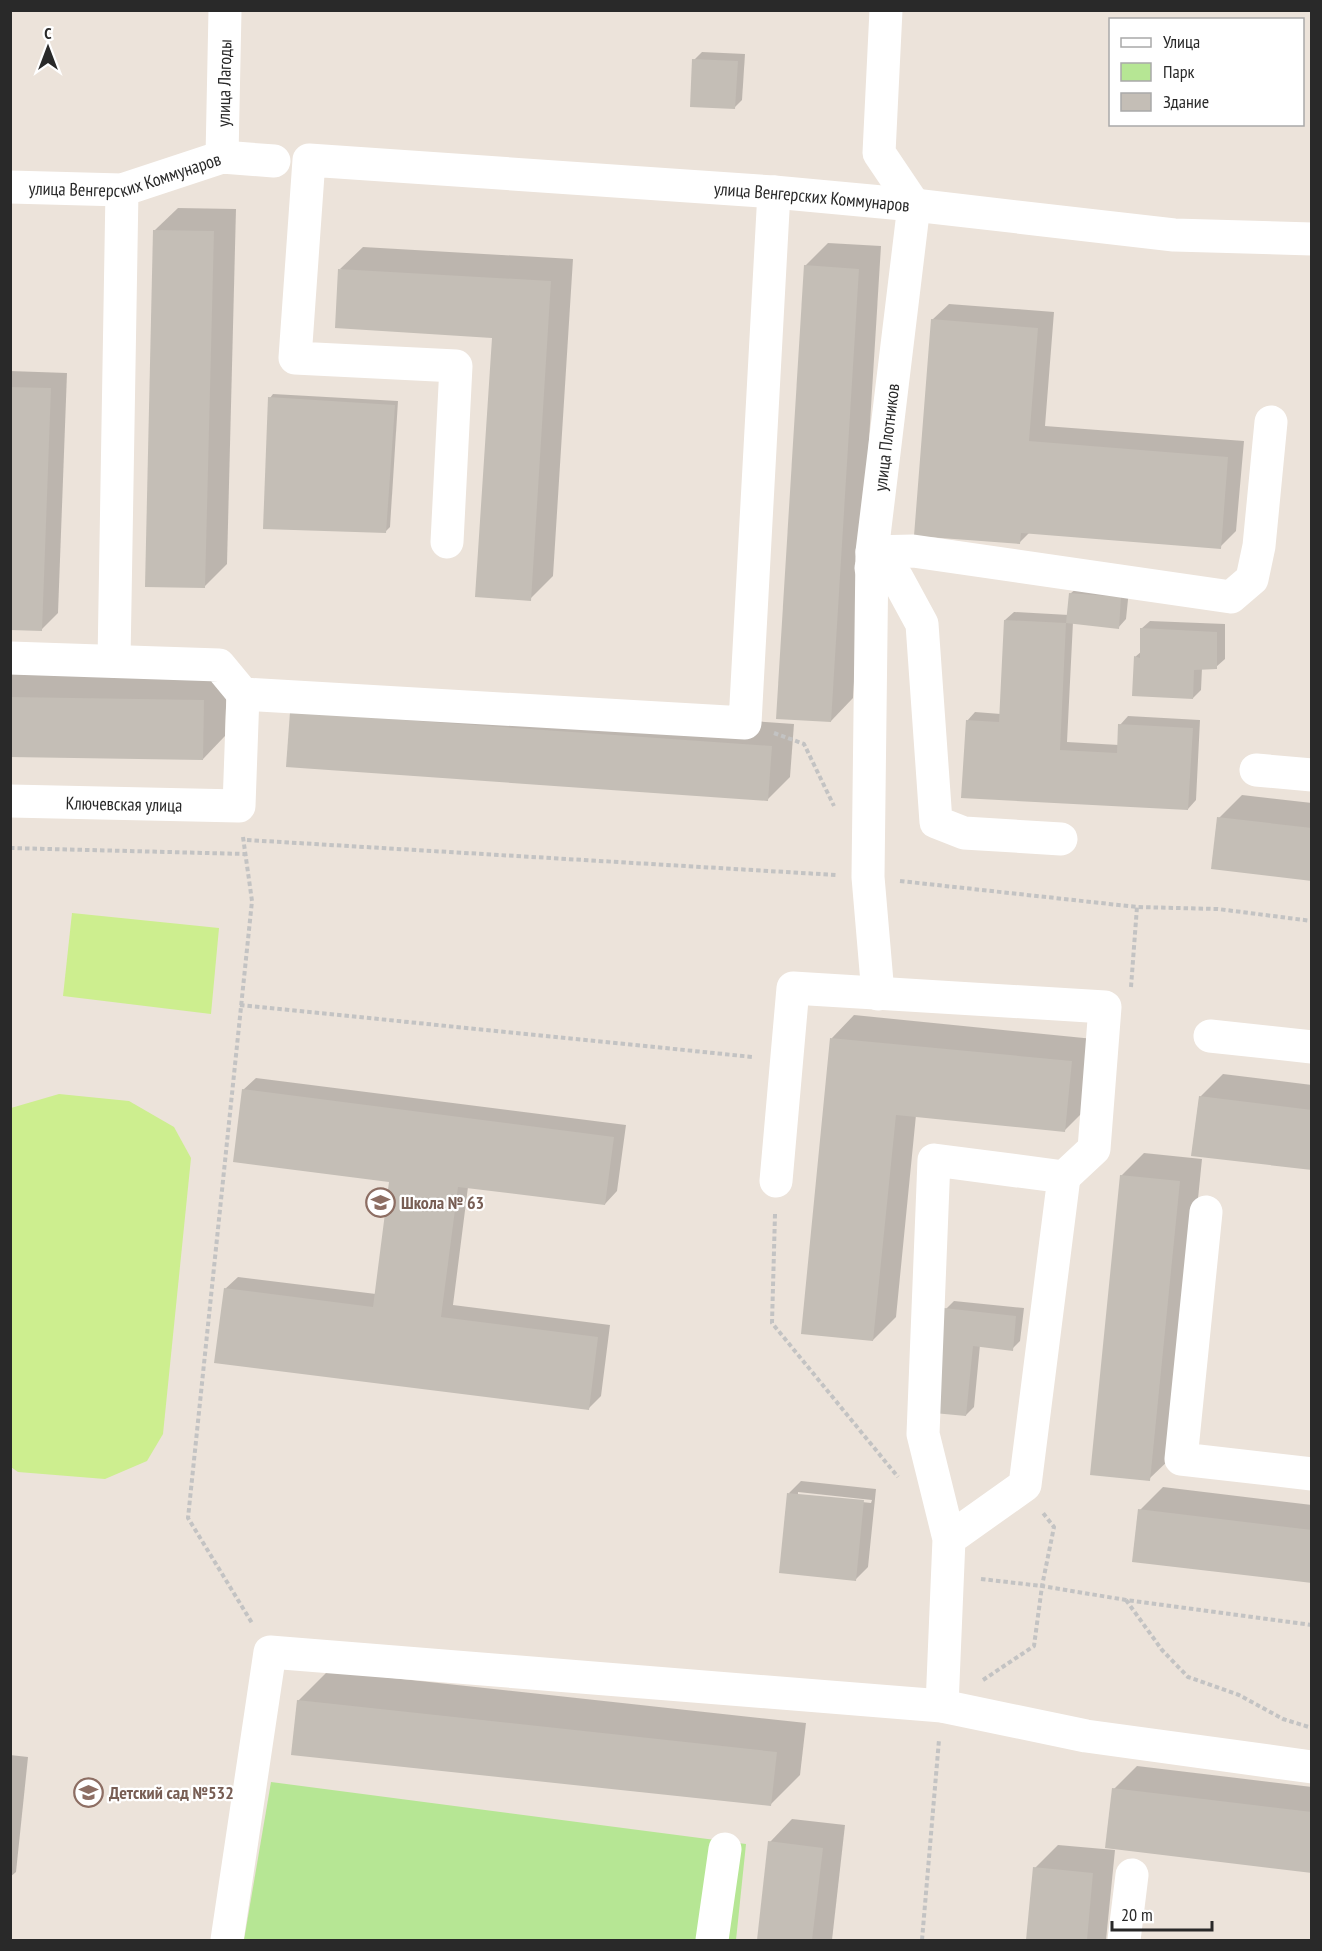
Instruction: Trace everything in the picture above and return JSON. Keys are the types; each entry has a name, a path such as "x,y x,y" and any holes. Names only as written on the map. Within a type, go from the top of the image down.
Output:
{"street":[{"name":"улица Лагоды","path":"222,157 225,10"},
{"path":"886,10 879,153 915,205"},
{"name":"улица Венгерских Коммунаров","path":"10,187 122,190 222,157 274,161"},
{"name":"улица Венгерских Коммунаров","path":"447,542 456,366 294,358 309,160 774,192 915,205 1174,235 1311,239"},
{"path":"114,661 122,190"},
{"path":"243,694 745,723 774,192"},
{"name":"улица Плотников","path":"878,993 868,877 871,560 915,205"},
{"path":"871,560 913,551 1231,597 1252,579 1259,546 1271,422"},
{"path":"871,560 897,578 922,624 936,822 964,833 1061,839"},
{"path":"10,658 219,665 243,694 239,806"},
{"path":"1256,770 1311,775"},
{"name":"Ключевская улица","path":"10,801 239,806"},
{"path":"776,1181 793,988 1105,1007 1094,1149 1064,1177 1025,1485 949,1539"},
{"path":"1210,1036 1311,1047"},
{"path":"942,1706 949,1539 923,1434 934,1160 1064,1177"},
{"path":"1206,1212 1181,1459 1311,1474"},
{"path":"227,1941 270,1652 942,1706 1086,1736 1311,1767"},
{"path":"712,1941 725,1849"},
{"path":"1124,1941 1132,1875"}],"path":[{"path":"745,723 804,744 839,816"},
{"path":"239,806 252,901 188,1518 270,1652"},
{"path":"243,840 868,877 1137,907 1218,909 1311,921"},
{"path":"10,848 246,854"},
{"path":"240,1005 787,1060"},
{"path":"776,1181 772,1323 905,1485"},
{"path":"947,1575 1042,1586 1126,1600 1311,1625"},
{"path":"922,1941 942,1706 1034,1646 1042,1586"},
{"path":"1126,1600 1162,1650 1188,1677 1239,1695 1283,1719 1311,1728"}],"green space":[{"path":"72,913 219,928 211,1014 63,996"},
{"path":"59,1094 129,1101 174,1127 191,1158 163,1434 147,1461 105,1479 18,1472 11,1467 11,1108"},
{"path":"271,1782 746,1844 736,1940 244,1940"}],"building":[{"path":"692,59 738,61 735,109 690,107"},
{"path":"153,230 214,231 205,588 145,587"},
{"path":"804,265 859,269 831,722 776,719"},
{"path":"338,269 551,281 531,601 475,597 492,338 335,328"},
{"path":"931,319 1038,328 1029,441 1228,457 1221,549 1021,533 1020,544 914,536"},
{"path":"10,387 51,388 42,631 10,630"},
{"path":"268,397 395,405 386,533 263,529"},
{"path":"1069,593 1121,597 1119,629 1066,623"},
{"path":"1004,620 1066,623 1060,750 1117,753 1118,724 1193,728 1188,810 961,798 966,720 999,722"},
{"path":"1140,628 1217,632 1217,669 1194,670 1193,699 1132,696 1134,656 1140,658"},
{"path":"10,697 204,700 203,760 10,757"},
{"path":"290,712 772,746 768,801 286,767"},
{"path":"1217,817 1312,828 1312,881 1211,869"},
{"path":"830,1038 1072,1061 1065,1132 896,1115 873,1341 801,1334"},
{"path":"242,1089 614,1137 605,1205 458,1187 441,1317 598,1337 589,1410 214,1363 224,1288 373,1307 389,1182 233,1162"},
{"path":"1199,1096 1312,1110 1312,1170 1191,1156"},
{"path":"1120,1175 1180,1181 1150,1481 1090,1475"},
{"path":"944,1308 1016,1316 1013,1351 973,1346 966,1416 934,1413"},
{"path":"787,1493 864,1500 856,1581 779,1573"},
{"path":"1138,1509 1312,1530 1312,1583 1132,1562"},
{"path":"297,1700 777,1752 771,1806 291,1755"},
{"path":"1112,1788 1312,1812 1312,1873 1105,1848"},
{"path":"768,1841 823,1848 812,1940 757,1940"},
{"path":"1033,1867 1093,1873 1087,1940 1026,1940"}],"place":[{"name":"Школа № 63","path":"380,1202"},
{"name":"Детский сад №532","path":"88,1792"}]}
